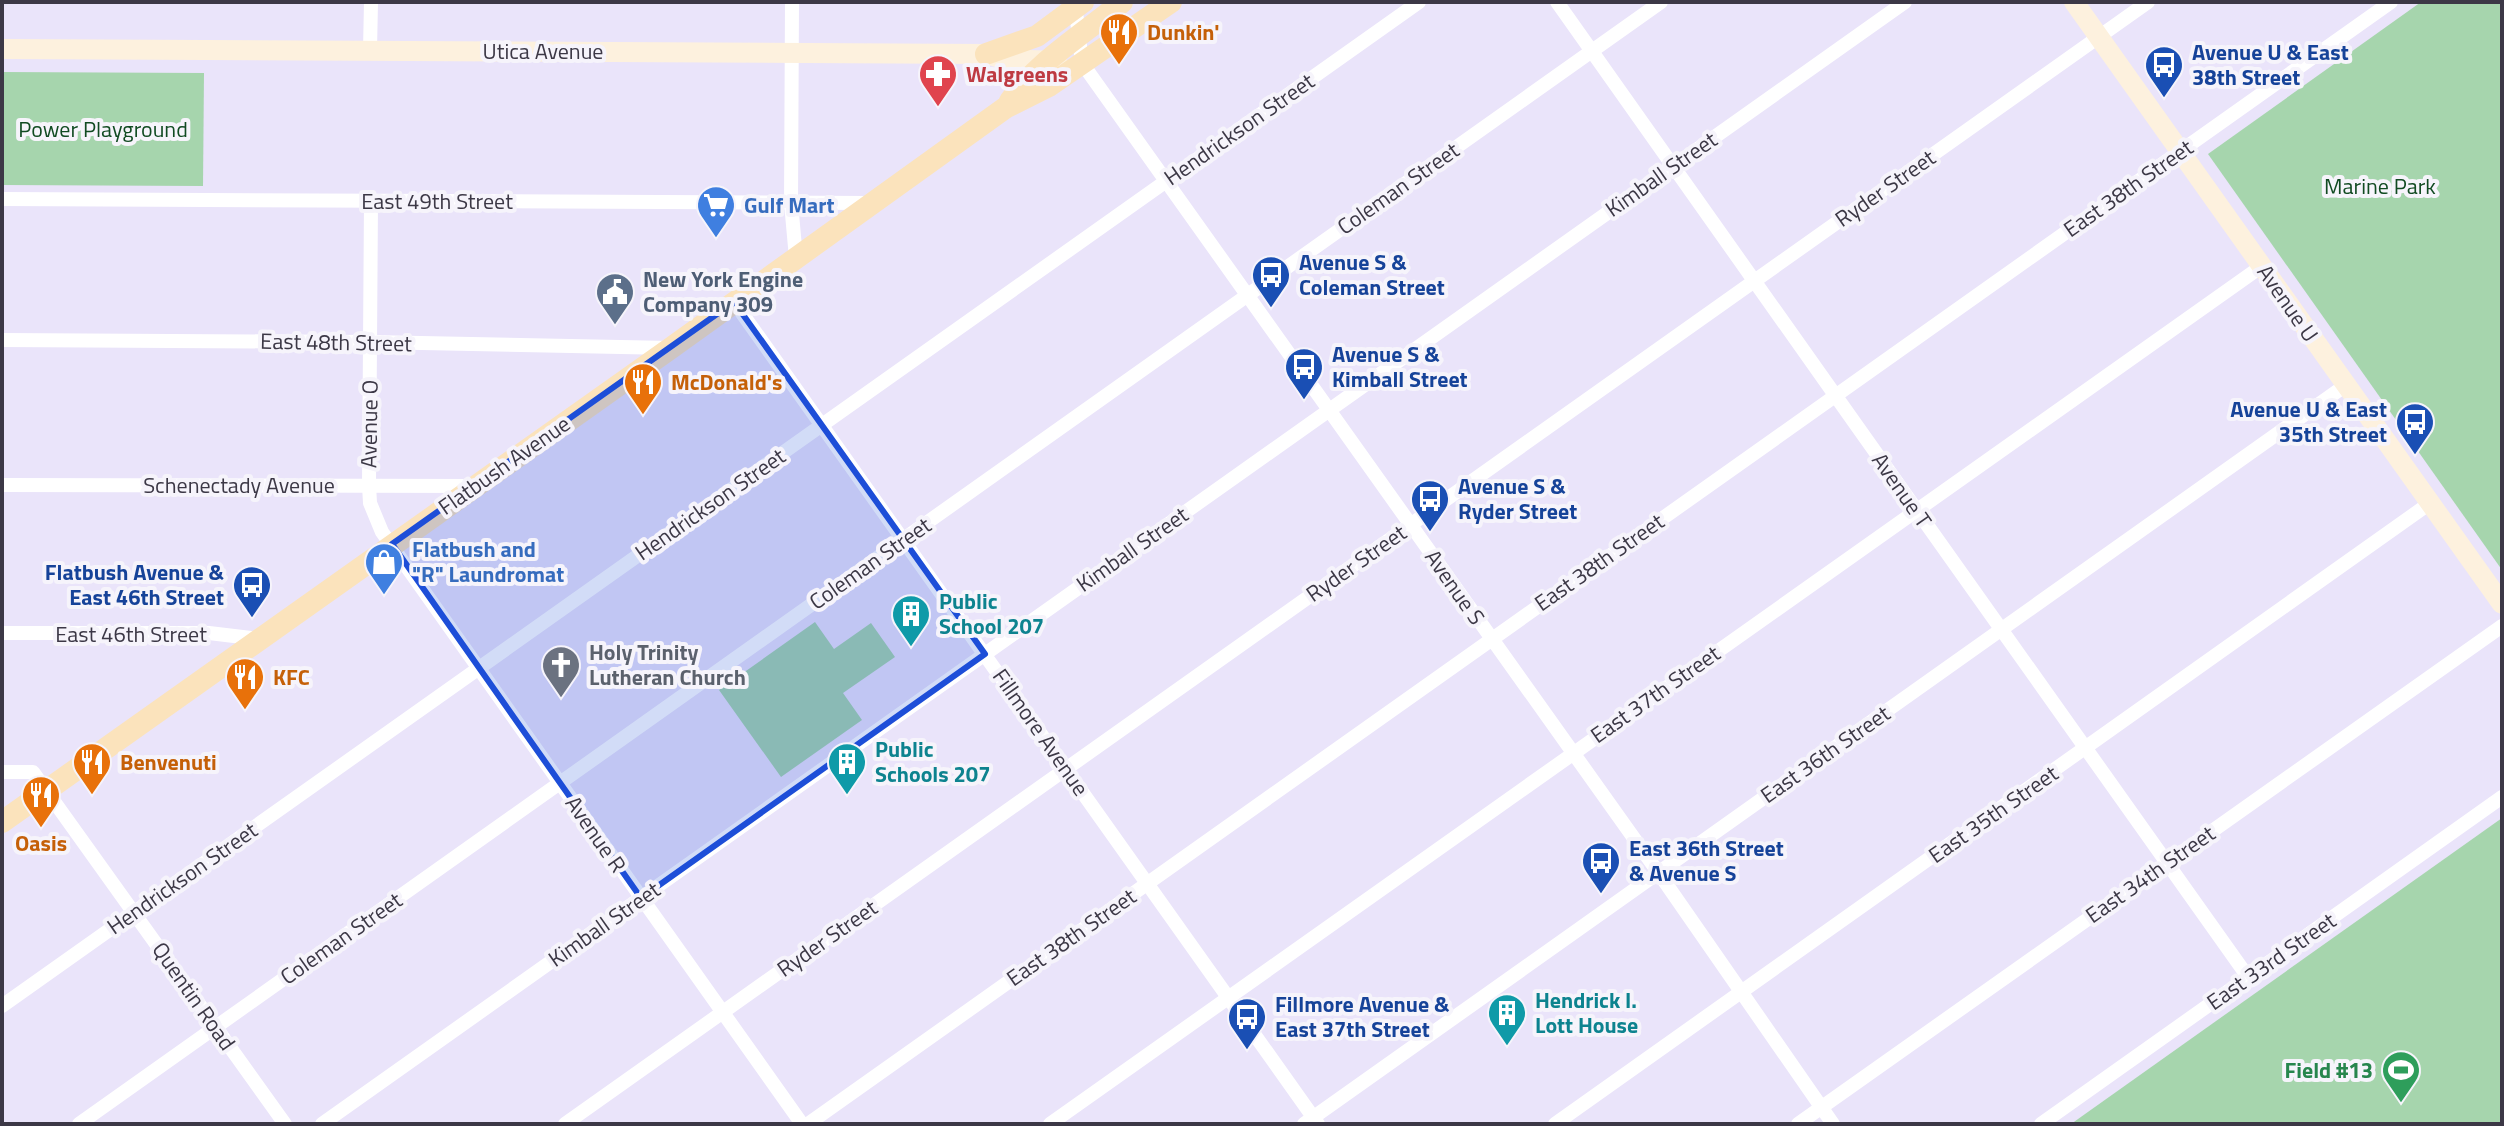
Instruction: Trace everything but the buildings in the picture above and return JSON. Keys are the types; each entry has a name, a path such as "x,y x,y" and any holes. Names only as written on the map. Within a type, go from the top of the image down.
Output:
{"main road":[{"name":"Flatbush Avenue","path":"1005,108 1022,84 1048,60 1122,2"},
{"name":"Flatbush Avenue","path":"2,822 1005,108 1049,86 1171,2"},
{"name":"Avenue U","path":"2074,2 2502,604"},
{"path":"986,54 1037,36 1078,4"},
{"name":"Utica Avenue","path":"2,49 986,54 1003,59 1082,63"}],"street":[{"path":"370,50 371,2"},
{"path":"792,2 791,203 796,258"},
{"name":"Hendrickson Street","path":"2,1006 1419,2"},
{"name":"Avenue T","path":"1557,2 2248,977"},
{"name":"Coleman Street","path":"79,1124 1661,2"},
{"name":"Kimball Street","path":"322,1124 1905,2"},
{"name":"Ryder Street","path":"565,1124 2148,2"},
{"name":"East 38th Street","path":"808,1124 2391,2"},
{"name":"Avenue S","path":"1078,4 1082,63 1658,872 1833,1124"},
{"name":"East 49th Street","path":"2,199 872,203"},
{"name":"Avenue O","path":"371,201 369,485 375,518 392,544"},
{"name":"East 37th Street","path":"1050,1124 2262,266"},
{"name":"Fillmore Avenue","path":"734,302 1229,998 1312,1122"},
{"name":"East 48th Street","path":"2,340 370,342 671,348"},
{"name":"East 36th Street","path":"1312,1122 1658,872 2346,385"},
{"name":"Schenectady Avenue","path":"2,485 475,486"},
{"name":"East 35th Street","path":"1555,1124 2430,503"},
{"name":"Avenue R","path":"392,544 802,1124"},
{"name":"East 34th Street","path":"1798,1124 2502,626"},
{"name":"East 46th Street","path":"2,633 209,633 259,639"},
{"path":"2,772 33,772 48,790"},
{"name":"Quentin Road","path":"48,790 285,1124"},
{"name":"East 33rd Street","path":"2041,1124 2502,797"}],"highlighted area":[{"path":"734,302 985,654 641,898 392,544"}],"green space":[{"name":"Marine Park","path":"2421,2 2502,2 2502,570 2208,154"},
{"name":"Power Playground","path":"2,72 204,73 203,186 2,185"},
{"path":"815,622 834,649 871,623 895,657 843,693 862,720 781,777 719,690"},
{"path":"2502,818 2502,1124 2071,1124"}],"place":[{"name":"Dunkin'","path":"1119,66"},
{"name":"Avenue U & East 38th Street","path":"2164,99"},
{"name":"Walgreens","path":"938,108"},
{"name":"Gulf Mart","path":"716,239"},
{"name":"Avenue S & Coleman Street","path":"1271,309"},
{"name":"New York Engine Company 309","path":"615,326"},
{"name":"Avenue S & Kimball Street","path":"1304,401"},
{"name":"McDonald's","path":"643,416"},
{"name":"Avenue U & East 35th Street","path":"2415,456"},
{"name":"Avenue S & Ryder Street","path":"1430,533"},
{"name":"Flatbush and \"R\" Laundromat","path":"384,596"},
{"name":"Flatbush Avenue & East 46th Street","path":"252,619"},
{"name":"Public School 207","path":"911,648"},
{"name":"Holy Trinity Lutheran Church","path":"561,699"},
{"name":"KFC","path":"245,711"},
{"name":"Benvenuti","path":"92,796"},
{"name":"Public Schools 207","path":"847,796"},
{"name":"Oasis","path":"41,829"},
{"name":"East 36th Street & Avenue S","path":"1601,895"},
{"name":"Hendrick I. Lott House","path":"1507,1047"},
{"name":"Fillmore Avenue & East 37th Street","path":"1247,1051"},
{"name":"Field #13","path":"2401,1104"}]}
